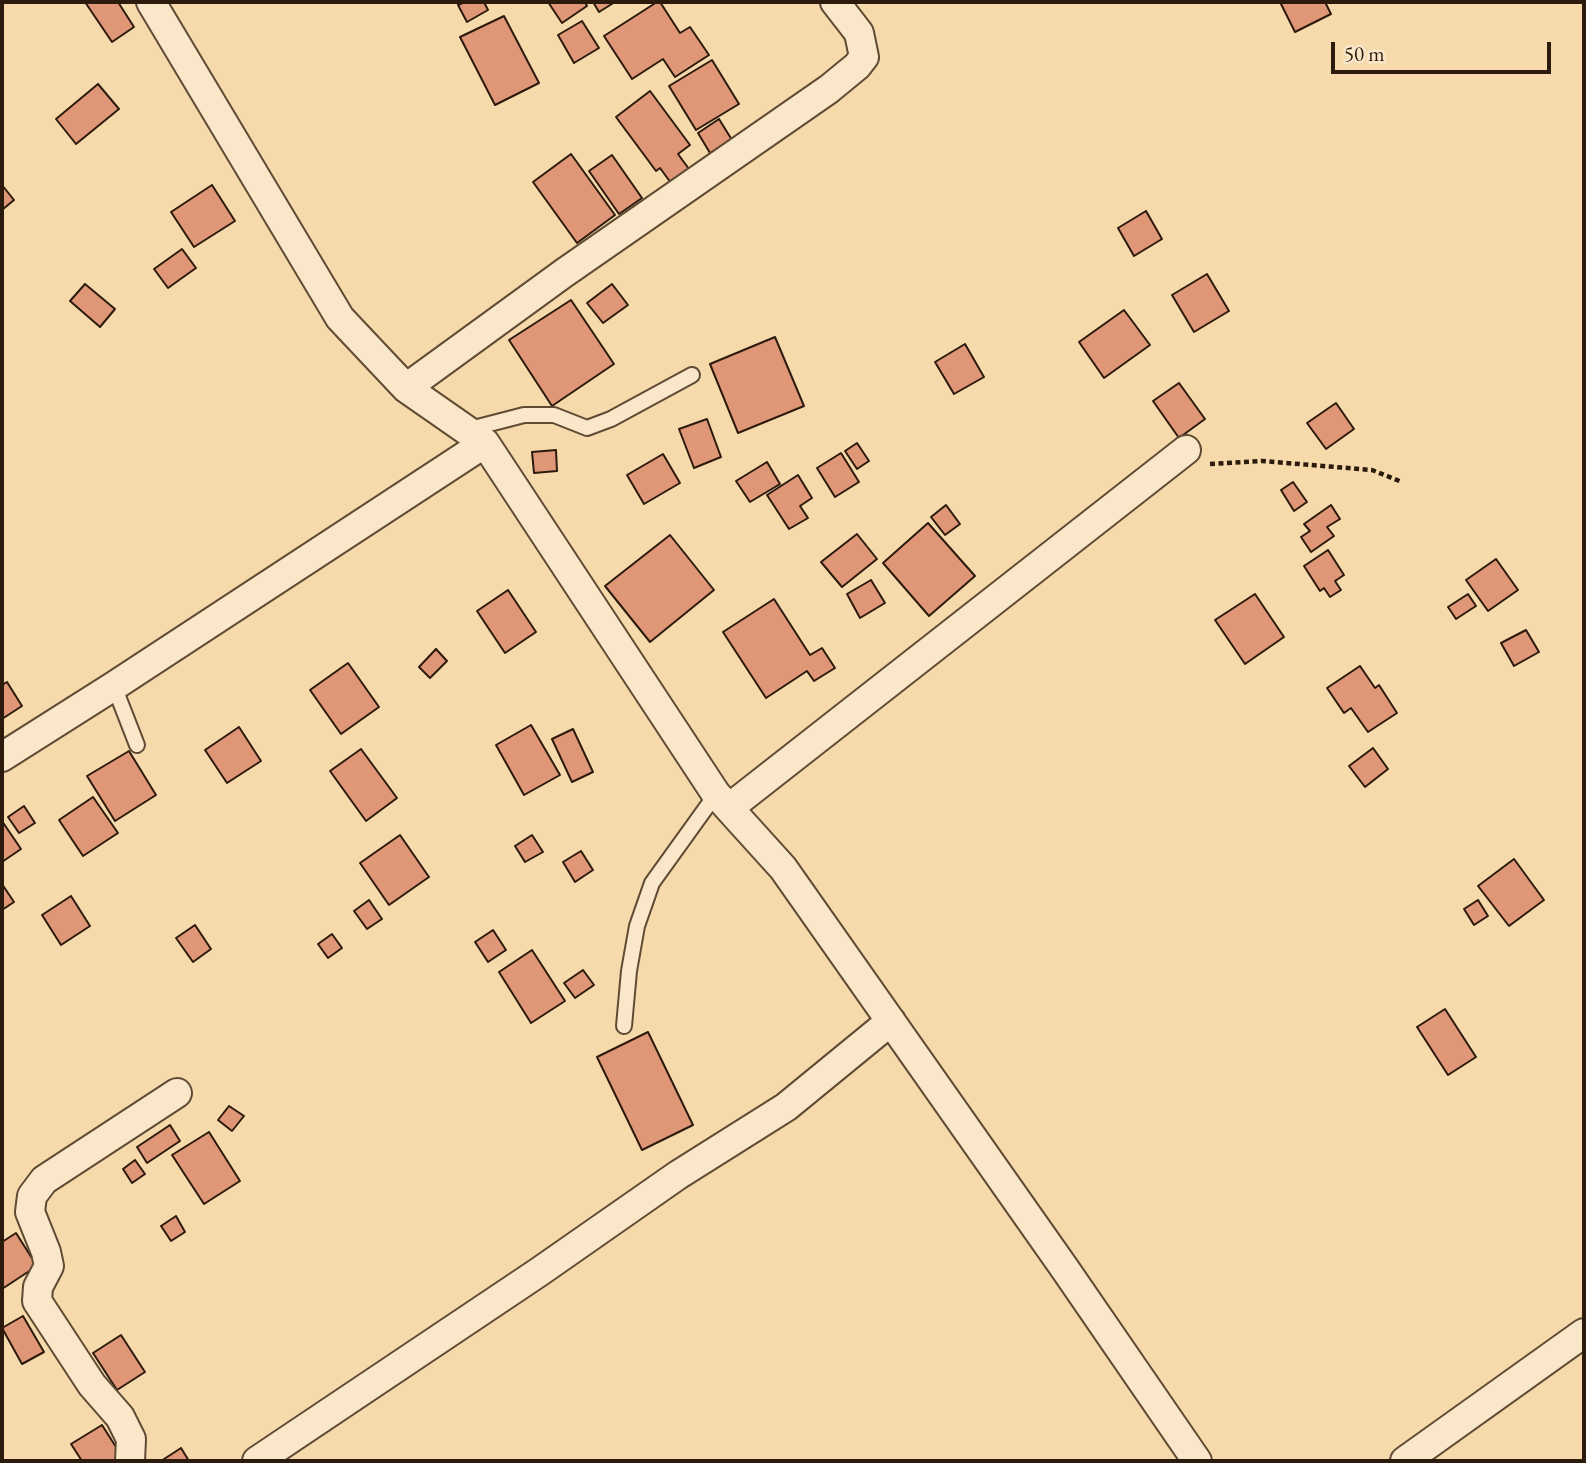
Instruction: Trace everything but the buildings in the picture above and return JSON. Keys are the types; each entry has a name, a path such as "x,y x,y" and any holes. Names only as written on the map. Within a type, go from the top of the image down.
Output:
{"street":[{"path":"151,2 340,318 406,388 475,437 723,801 783,868 1197,1461"},
{"path":"406,388 858,66 864,57 859,33 835,2"},
{"path":"2,757 114,686 475,437"},
{"path":"723,801 1177,457"},
{"path":"257,1461 539,1272 678,1175 786,1107 891,1021"},
{"path":"130,1461 131,1439 121,1417 92,1385 37,1301 38,1287 49,1266 30,1212 32,1196 44,1180 177,1093"},
{"path":"1405,1461 1584,1333"}],"lane":[{"path":"475,437 524,415 554,415 587,428 611,419 692,375"},
{"path":"114,686 137,745"},
{"path":"624,1026 629,971 637,926 652,883 723,801"}],"path":[{"path":"1177,457 1372,470 1402,482"}]}
